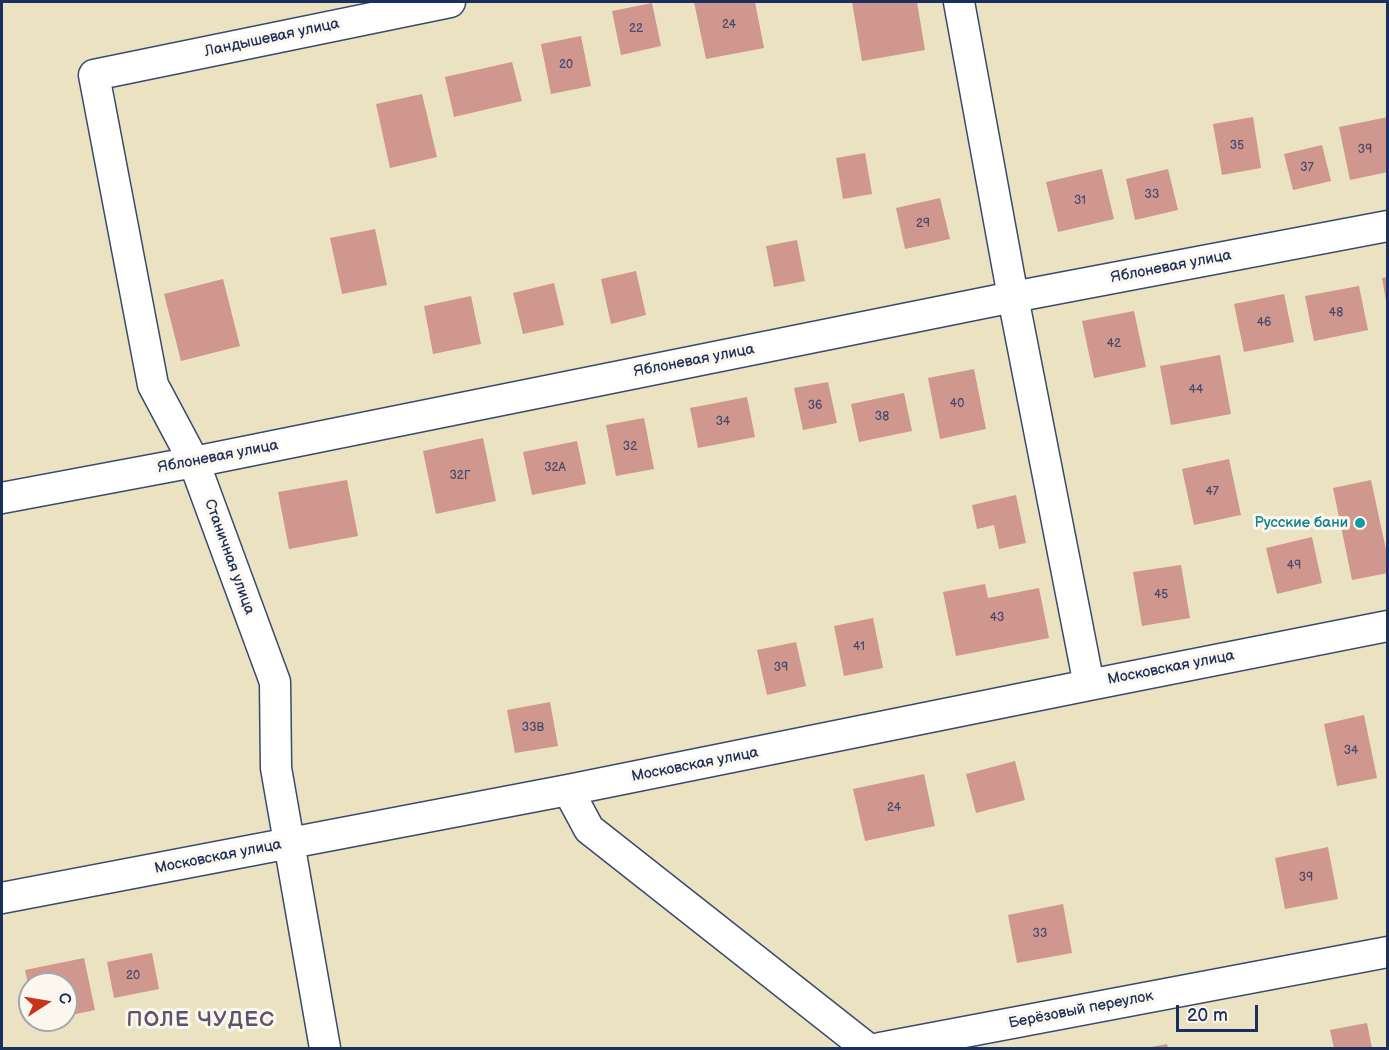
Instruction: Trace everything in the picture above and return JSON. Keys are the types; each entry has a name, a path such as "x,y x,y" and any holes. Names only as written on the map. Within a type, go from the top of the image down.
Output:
{"street":[{"name":"Ландышевая улица","path":"94,75 450,2"},
{"path":"959,2 1013,297 1089,685"},
{"name":"Станичная улица","path":"94,75 153,385 194,462 275,682 276,768 325,1048"},
{"name":"Яблоневая улица","path":"2,498 194,462 1013,297 1388,226"},
{"name":"Московская улица","path":"2,898 568,790 1388,626"},
{"path":"568,790 589,829 867,1048"},
{"name":"Берёзовый переулок","path":"880,1048 1388,952"}],"building":[{"path":"694,2 755,2 764,48 706,59"},
{"path":"852,2 917,2 925,50 862,61"},
{"path":"652,3 661,46 621,55 612,11"},
{"path":"581,36 591,86 551,94 541,44"},
{"path":"512,62 522,101 454,117 445,77"},
{"path":"422,94 437,157 390,168 376,104"},
{"path":"1253,117 1261,168 1222,175 1213,124"},
{"path":"1388,117 1388,172 1350,180 1339,127"},
{"path":"1322,145 1331,181 1293,190 1284,154"},
{"path":"865,153 872,194 843,199 836,158"},
{"path":"1102,169 1114,219 1058,232 1046,182"},
{"path":"1168,169 1178,210 1135,220 1126,179"},
{"path":"940,198 950,239 905,249 896,208"},
{"path":"375,229 387,285 342,294 330,238"},
{"path":"797,240 805,281 774,287 766,246"},
{"path":"636,271 646,315 611,324 601,279"},
{"path":"1388,277 1388,301 1386,301 1382,278"},
{"path":"223,279 240,346 181,361 164,294"},
{"path":"554,283 564,325 523,334 513,293"},
{"path":"1359,286 1368,330 1314,341 1305,296"},
{"path":"1284,294 1294,342 1244,352 1234,304"},
{"path":"471,296 481,344 433,354 424,306"},
{"path":"1134,311 1146,367 1094,378 1082,321"},
{"path":"1220,355 1231,414 1171,425 1160,366"},
{"path":"974,369 986,429 940,439 928,378"},
{"path":"828,382 837,423 803,430 794,388"},
{"path":"904,393 912,431 859,442 851,404"},
{"path":"747,397 755,437 698,448 690,408"},
{"path":"644,418 654,469 616,476 606,425"},
{"path":"483,438 496,501 436,514 423,451"},
{"path":"577,441 586,484 532,495 523,452"},
{"path":"1229,459 1241,515 1194,525 1182,469"},
{"path":"347,480 358,536 289,549 278,492"},
{"name":"Русские бани","path":"1371,480 1388,559 1388,573 1352,580 1333,488"},
{"path":"1016,495 1026,543 999,549 994,525 977,529 972,505"},
{"path":"1312,537 1322,583 1277,594 1266,548"},
{"path":"1181,565 1190,618 1142,626 1133,572"},
{"path":"985,584 988,598 1039,588 1049,638 956,656 943,592"},
{"path":"873,618 883,668 844,676 834,626"},
{"path":"796,642 806,686 767,695 757,650"},
{"path":"550,702 558,746 515,753 507,710"},
{"path":"1364,715 1377,778 1337,786 1324,724"},
{"path":"1015,761 1025,800 976,813 966,774"},
{"path":"924,774 935,826 865,841 853,789"},
{"path":"1328,847 1338,899 1285,909 1275,858"},
{"path":"1063,904 1072,953 1017,963 1008,915"},
{"path":"152,953 159,989 114,998 107,962"},
{"path":"84,958 95,1010 78,1014 78,972 25,972 25,970"},
{"path":"1367,1023 1372,1048 1334,1048 1330,1030"},
{"path":"1167,1044 1168,1048 1151,1048 1151,1047"}],"place":[{"name":"Русские бани","path":"1360,523"}],"district":[{"name":"ПОЛЕ ЧУДЕС","path":"201,1021"}]}
